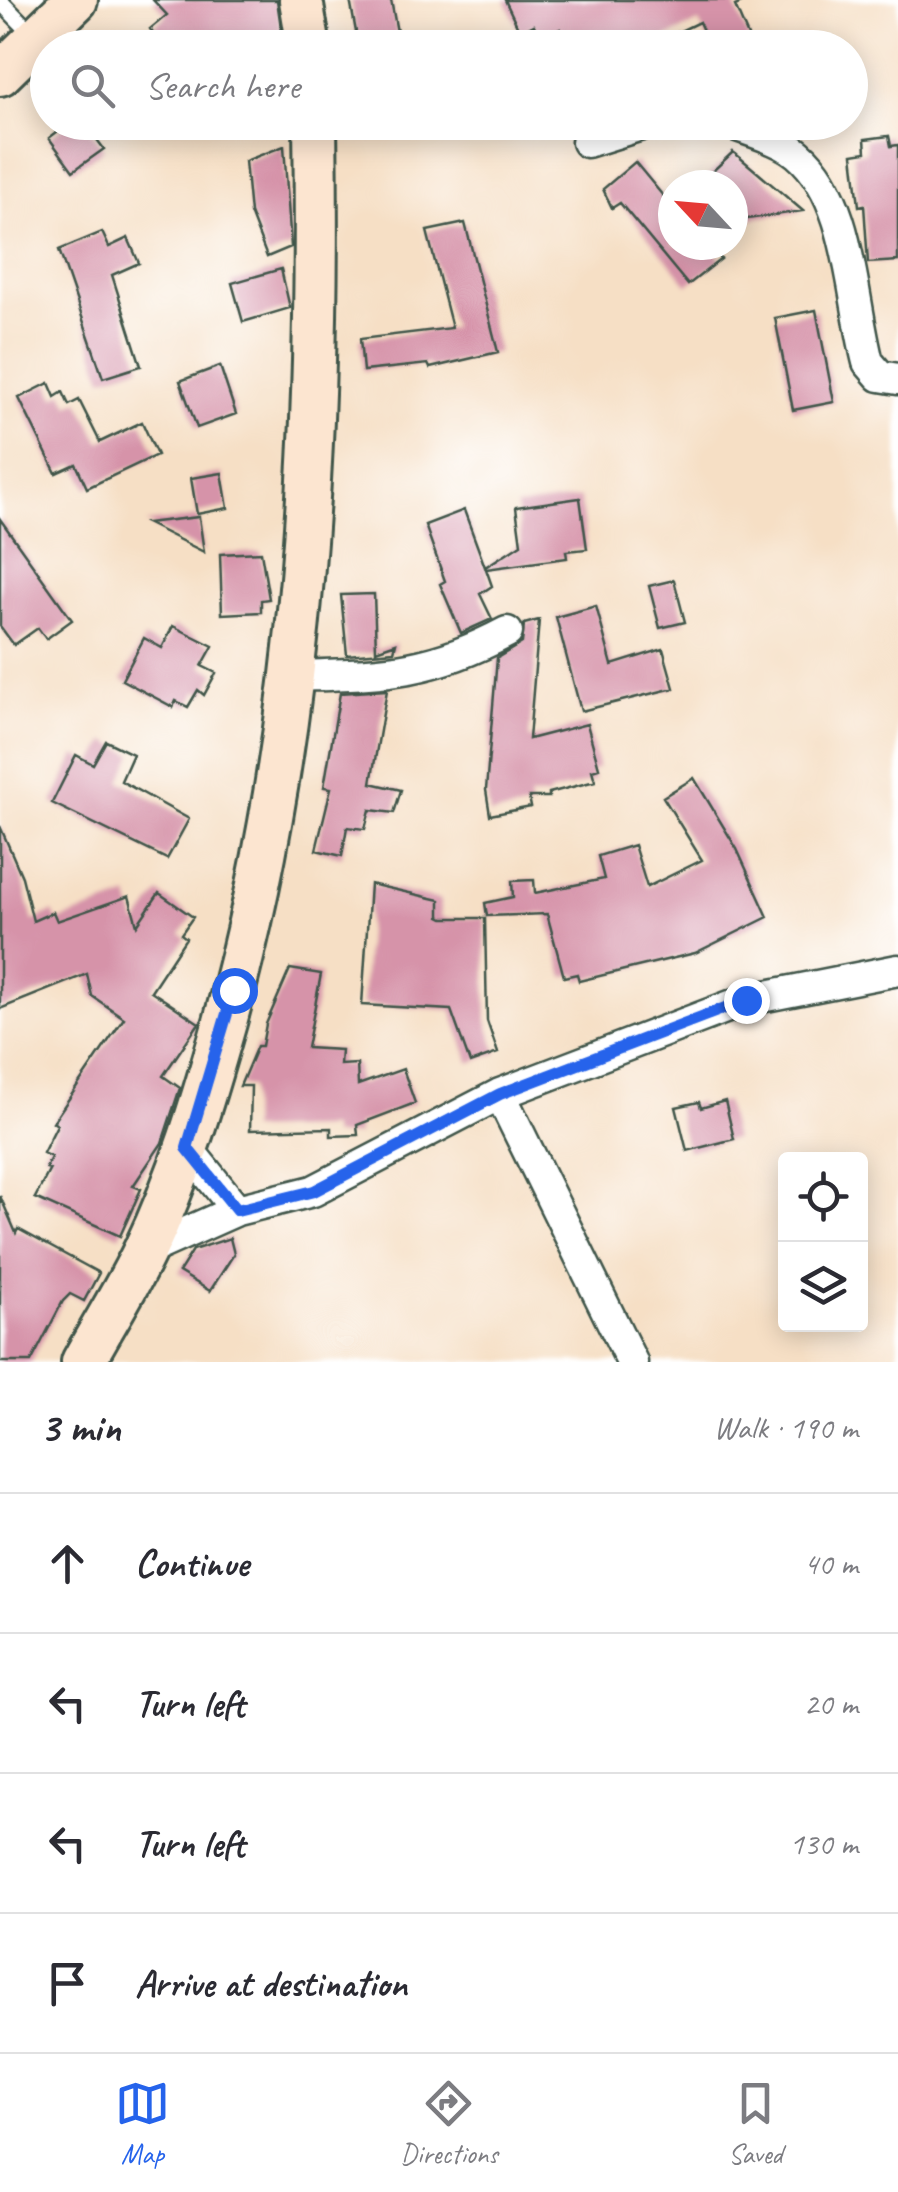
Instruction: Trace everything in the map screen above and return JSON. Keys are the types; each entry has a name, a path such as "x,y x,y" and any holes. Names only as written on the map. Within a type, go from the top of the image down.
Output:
{"street":[{"path":"44,30 76,0"},
{"path":"301,0 306,30"},
{"path":"0,74 30,44"},
{"path":"82,1362 144,1251 187,1148 254,918 276,807 293,676 317,276 316,140"},
{"path":"587,142 593,140"},
{"path":"770,140 796,151 826,185 837,213 868,362 880,376 898,379"},
{"path":"293,676 412,671 459,658 507,632"},
{"path":"144,1251 237,1210 314,1191 500,1094 746,1000 898,970"},
{"path":"500,1094 632,1362"},
{"path":"187,1148 237,1210"}],"lane":[{"path":"0,2 30,32"}],"building":[{"path":"153,0 277,0 281,30 151,30 167,15"},
{"path":"350,0 391,0 397,30 356,30"},
{"path":"505,0 748,0 735,6 745,30 703,30 699,22 682,30 536,30 534,25 519,30"},
{"path":"889,136 891,146 898,145 898,261 868,263 864,205 859,206 853,154 866,152 868,139"},
{"path":"50,140 97,140 104,149 73,171"},
{"path":"284,146 291,247 267,257 250,213 245,161"},
{"path":"733,152 803,211 748,219 748,170 714,170"},
{"path":"635,162 658,190 658,249 620,203 612,208 603,189"},
{"path":"465,223 498,352 430,368 428,364 363,371 360,339 452,328 427,231"},
{"path":"102,232 109,247 128,238 139,263 112,275 141,366 103,378 59,250"},
{"path":"667,260 720,260 688,285"},
{"path":"281,269 290,308 243,322 232,283"},
{"path":"816,310 834,402 793,410 775,318"},
{"path":"220,366 236,414 197,428 180,381"},
{"path":"49,383 55,397 63,392 69,405 79,400 100,442 142,422 157,455 87,488 76,464 56,473 19,398"},
{"path":"222,473 228,508 197,514 191,478"},
{"path":"580,498 587,549 566,551 567,558 486,569 492,586 480,594 492,619 461,633 440,584 445,581 425,525 464,510 485,567 521,544 516,507"},
{"path":"199,517 204,552 146,523"},
{"path":"0,519 72,620 46,639 38,628 14,645 0,626"},
{"path":"261,552 269,599 261,600 261,612 222,614 220,554"},
{"path":"674,580 685,622 660,628 649,586"},
{"path":"374,594 376,650 396,643 394,651 347,655 341,595"},
{"path":"596,606 612,665 663,649 674,688 581,711 556,617"},
{"path":"539,620 529,739 587,724 599,768 592,770 595,781 549,793 549,797 529,797 531,807 490,815 486,790 497,658 522,643 524,624"},
{"path":"173,626 213,646 202,666 216,673 204,695 198,690 188,707 176,701 173,707 122,680 144,638 162,648"},
{"path":"387,690 371,783 401,790 394,813 370,810 365,829 347,827 342,856 316,850 331,788 324,787 340,693"},
{"path":"106,741 133,754 121,781 189,819 167,859 52,803 76,755 93,764"},
{"path":"694,778 737,849 768,917 695,953 579,981 577,974 564,977 547,914 487,916 485,903 513,897 512,881 534,880 535,893 604,879 598,856 634,845 647,887 702,860 663,797"},
{"path":"0,826 22,877 33,921 53,912 57,921 129,896 137,925 159,893 193,917 181,934 186,938 151,991 199,1023 163,1076 180,1088 162,1143 133,1186 141,1189 120,1236 35,1198 50,1169 46,1168 51,1157 43,1153 57,1125 53,1122 124,1018 92,996 87,974 0,1009"},
{"path":"370,884 440,900 440,916 444,918 485,918 487,1021 498,1053 470,1063 451,1010 362,1005"},
{"path":"290,969 321,974 307,1048 341,1050 340,1065 357,1064 358,1085 403,1069 415,1103 357,1125 358,1135 331,1136 331,1128 250,1130 251,1086 240,1086 257,1046 262,1046 266,1024"},
{"path":"725,1101 734,1139 687,1151 676,1107 699,1102 701,1108"},
{"path":"0,1196 16,1233 18,1229 99,1273 84,1301 70,1294 63,1301 31,1362 0,1362"},
{"path":"230,1238 234,1254 210,1291 179,1272 193,1250"}],"route":[{"path":"234,990 187,1148 237,1210 314,1191 500,1094 746,1000"}]}
